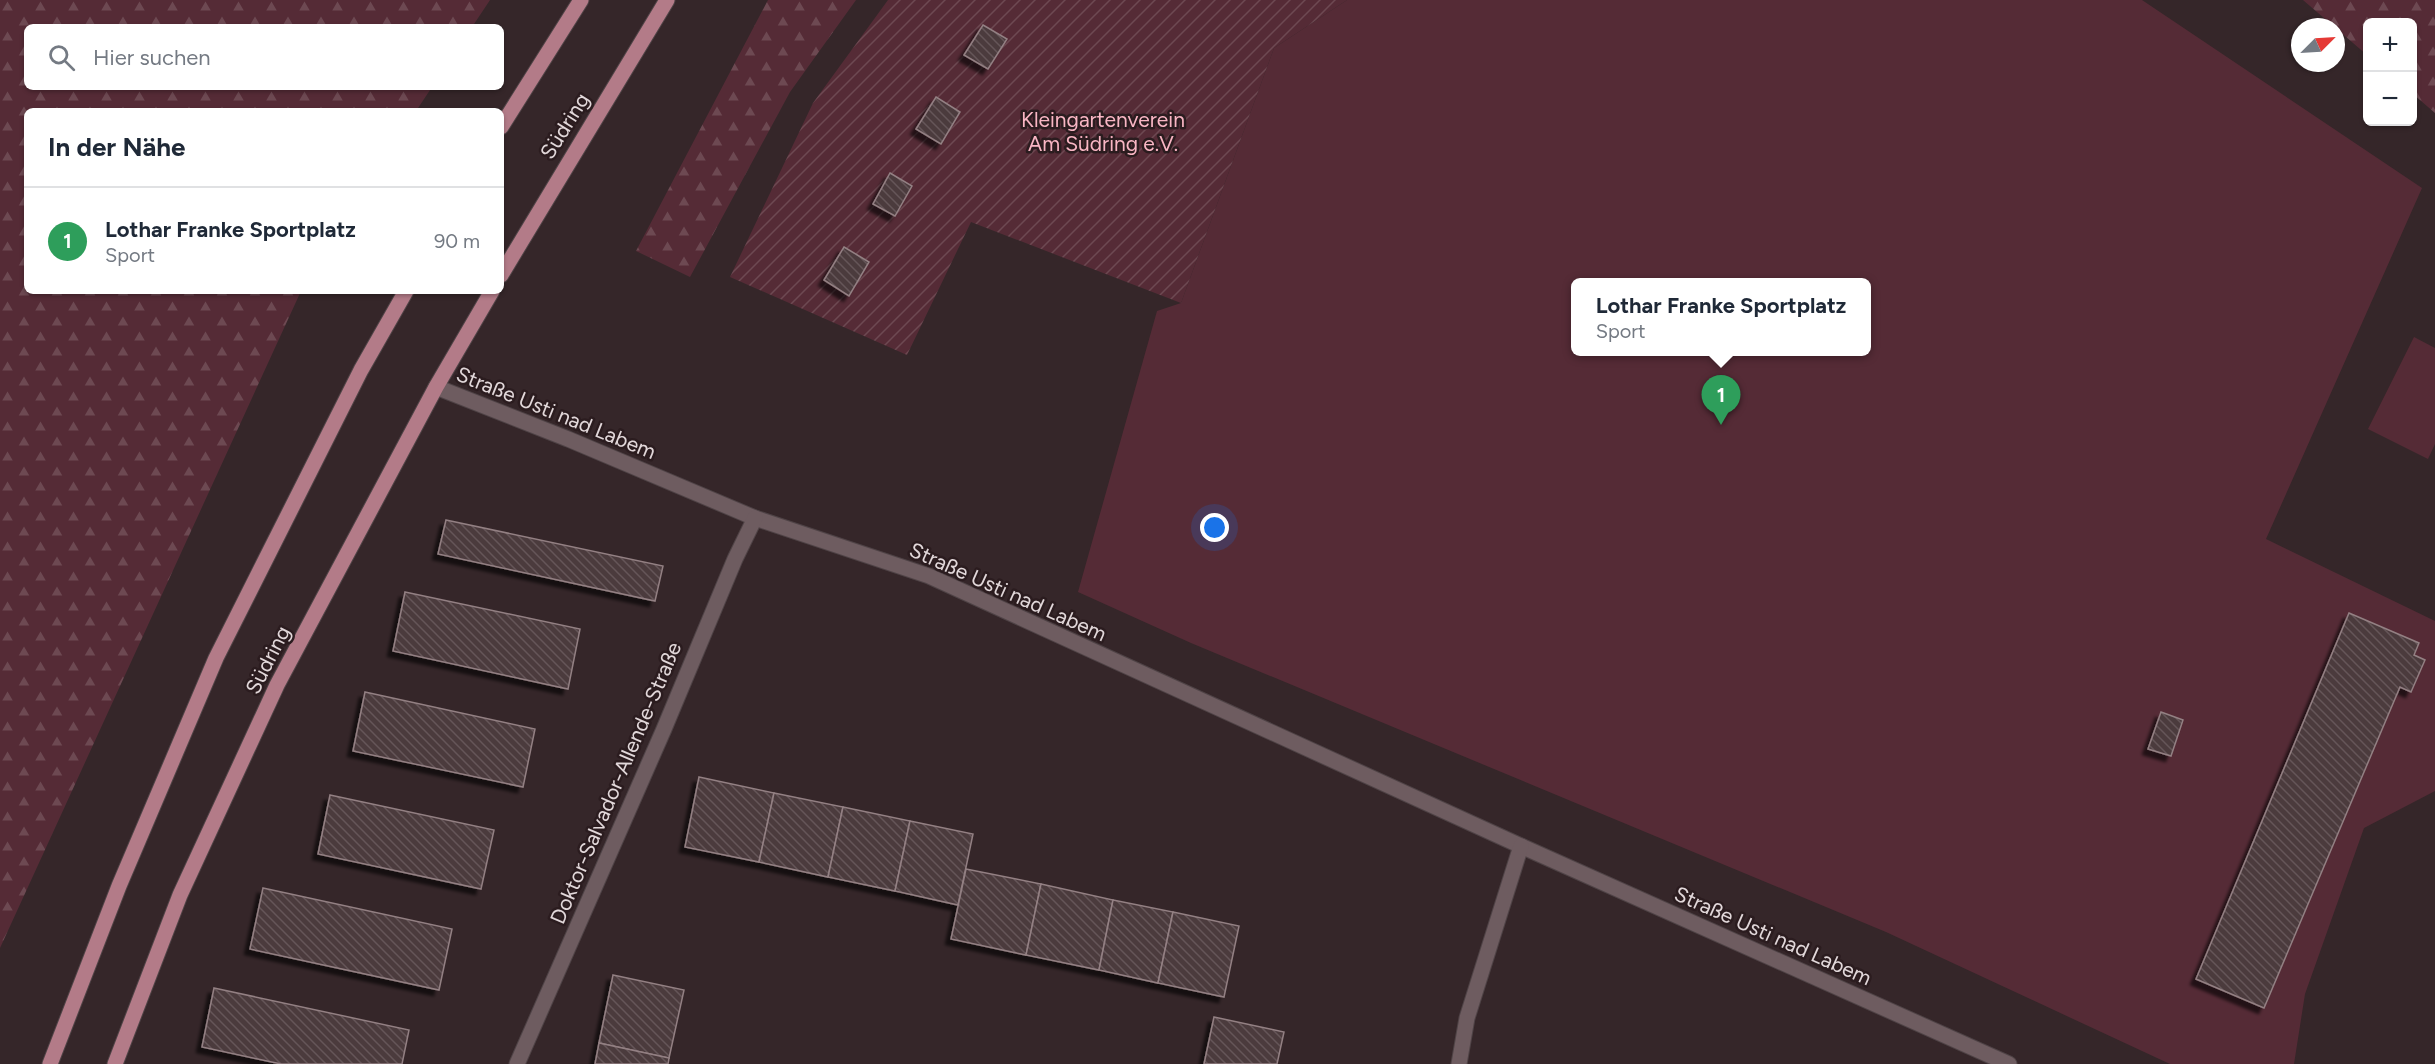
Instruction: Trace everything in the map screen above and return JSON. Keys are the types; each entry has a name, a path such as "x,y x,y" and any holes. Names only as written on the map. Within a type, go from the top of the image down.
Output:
{"main road":[{"path":"504,122 581,0"},
{"name":"Südring","path":"504,270 667,0"},
{"path":"50,1064 119,886 216,658 361,370 404,294"},
{"name":"Südring","path":"115,1064 180,895 277,686 436,387 490,294"}],"street":[{"name":"Straße Usti nad Labem","path":"436,387 568,439 755,518 929,576 1521,846 2009,1064"},
{"name":"Doktor-Salvador-Allende-Straße","path":"517,1064 664,729 735,559 755,518"},
{"path":"1459,1064 1473,997 1521,846"}],"green space":[{"path":"0,0 490,0 474,24 24,24 24,90 430,90 418,108 24,108 24,294 300,294 0,948"},
{"path":"768,0 856,0 790,92 690,277 636,251"},
{"name":"Kleingartenverein Am Südring e.V.","path":"888,0 1347,0 1274,48 1181,303 971,222 907,355 730,277 813,103"},
{"path":"1347,0 2142,0 2422,188 2266,539 2435,621 2435,791 2364,828 2305,994 2294,1064 2170,1064 1886,932 1191,643 1078,592 1157,311 1181,303 1274,48"},
{"path":"2303,0 2435,0 2435,113 2417,97 2417,18 2363,18 2363,52 2345,36 2345,18 2324,18"},
{"path":"2414,337 2435,348 2435,444 2428,459 2368,429"}],"building":[{"path":"983,25 1007,39 988,69 964,55"},
{"path":"936,97 960,112 941,144 916,129"},
{"path":"890,173 912,186 895,216 873,204"},
{"path":"844,247 869,262 849,296 824,280"},
{"path":"446,520 663,566 655,601 438,554"},
{"path":"405,592 580,629 568,689 393,651"},
{"path":"2349,613 2419,643 2414,655 2425,660 2411,692 2400,687 2264,1008 2196,979"},
{"path":"365,692 535,729 523,787 353,751"},
{"path":"2161,712 2183,720 2171,756 2148,749"},
{"path":"699,777 774,793 759,862 685,847"},
{"path":"774,793 843,807 828,877 759,862"},
{"path":"330,795 494,830 481,889 318,854"},
{"path":"843,807 910,821 895,891 828,877"},
{"path":"910,821 973,834 958,905 895,891"},
{"path":"966,869 1041,884 1026,955 951,939"},
{"path":"1041,884 1113,900 1099,970 1026,955"},
{"path":"263,888 452,929 439,990 250,949"},
{"path":"1113,900 1173,912 1158,983 1099,970"},
{"path":"1173,912 1239,926 1224,997 1158,983"},
{"path":"613,975 684,990 669,1058 599,1043"},
{"path":"214,988 409,1030 402,1064 281,1064 202,1047"},
{"path":"1214,1017 1284,1032 1277,1064 1204,1064"},
{"path":"599,1043 669,1058 668,1064 595,1064"}],"place":[{"name":"Lothar Franke Sportplatz","path":"1721,425"}]}
